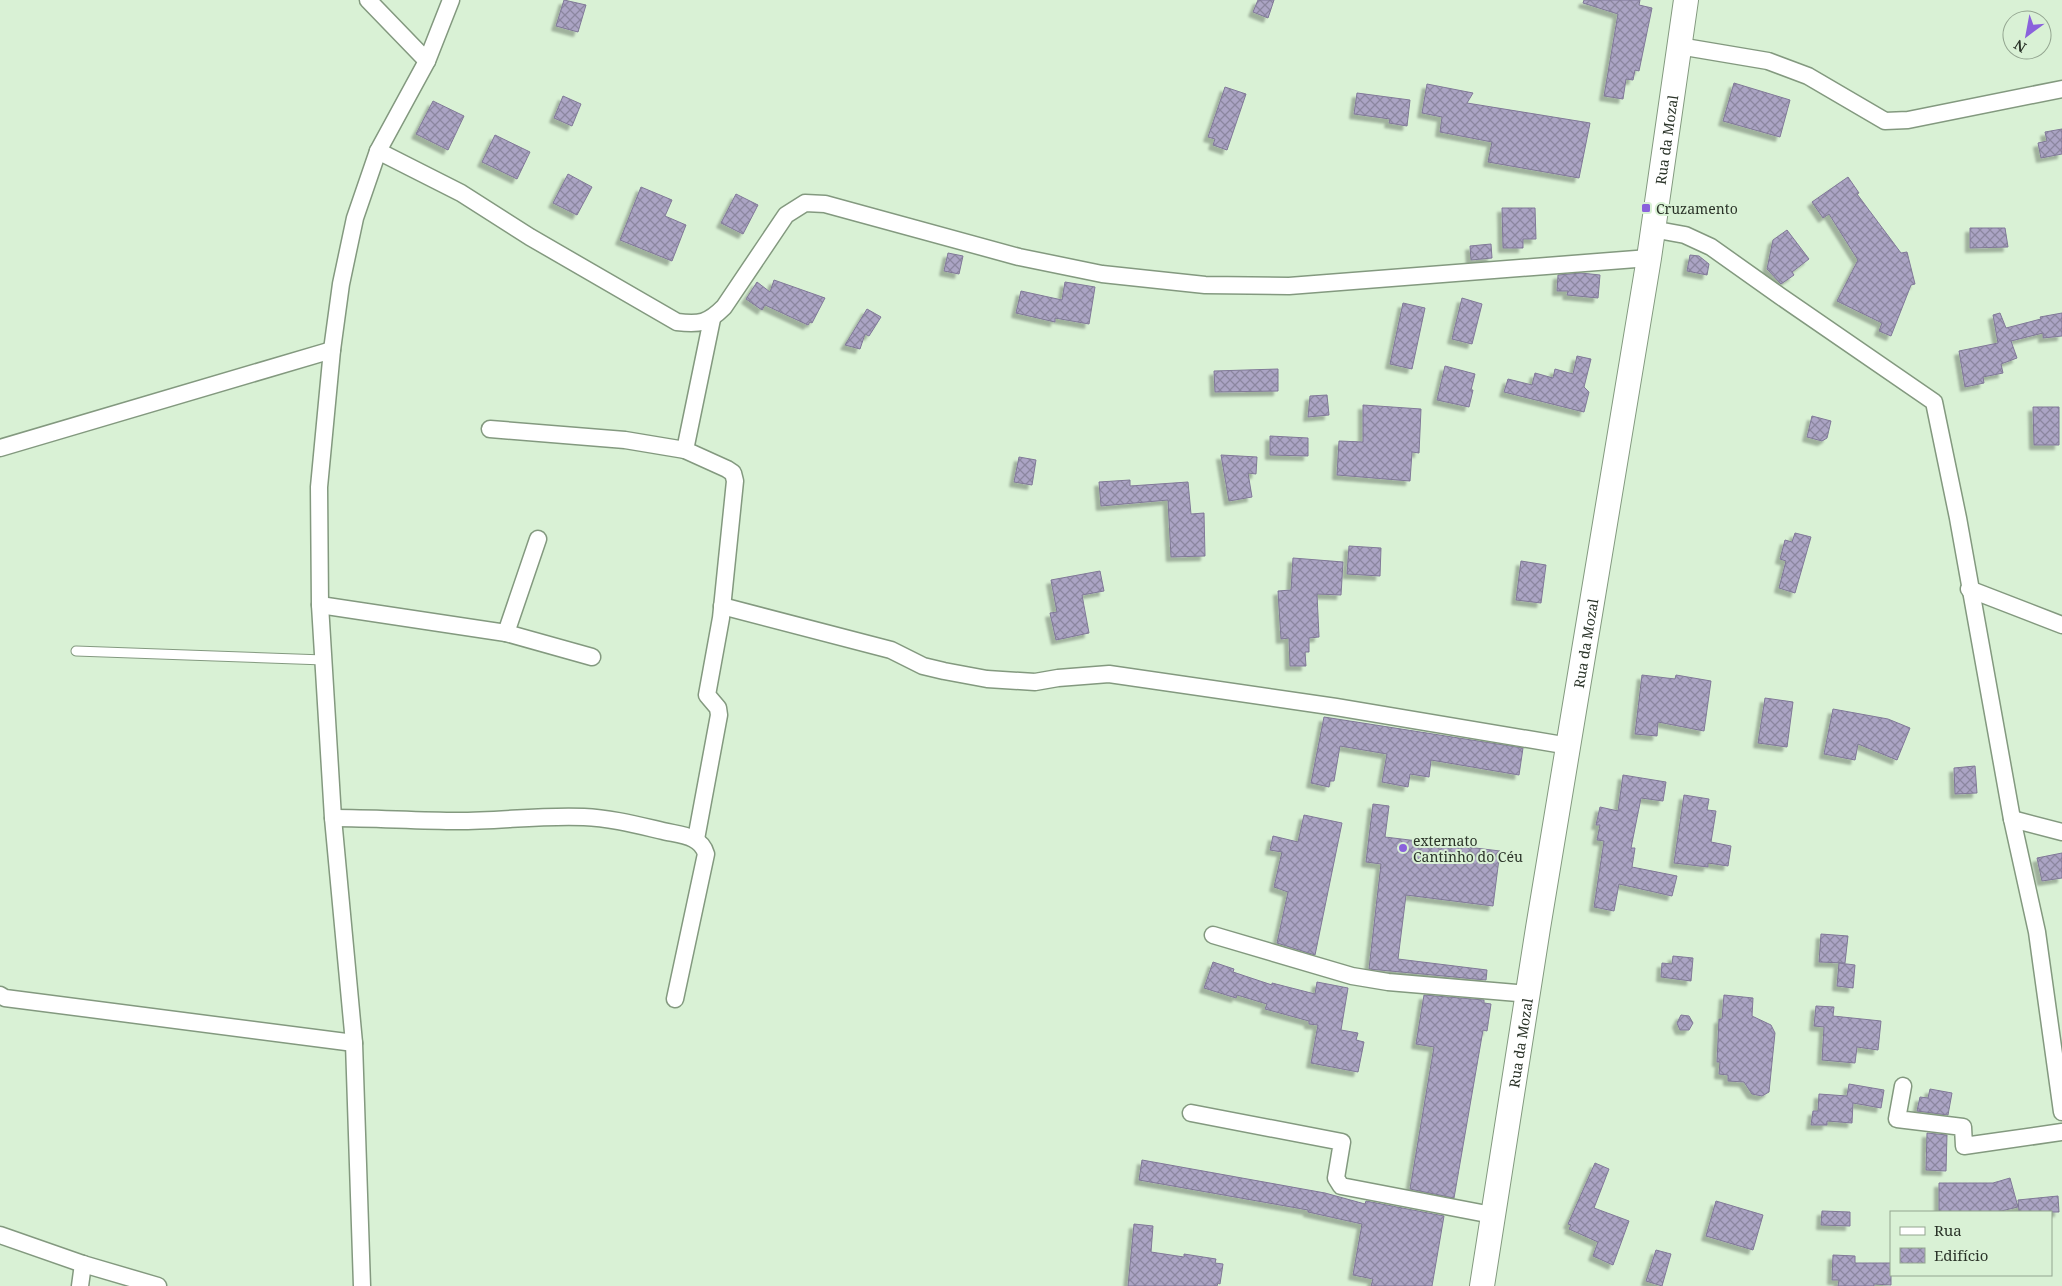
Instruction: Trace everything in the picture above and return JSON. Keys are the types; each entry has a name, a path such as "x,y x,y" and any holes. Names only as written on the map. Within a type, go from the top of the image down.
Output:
{"main road":[{"name":"Rua da Mozal","path":"1482,1286 1492,1215 1649,258 1686,0"}],"street":[{"path":"368,0 427,61"},
{"path":"362,1286 354,1043 333,818 320,605 319,487 332,350 341,284 355,218 378,151 427,61 451,0"},
{"path":"1678,46 1768,61 1808,76 1885,121 1908,120 2062,89"},
{"path":"378,151 462,193 530,237 678,322 695,324 712,319 724,307 786,215 805,204 825,204 1020,256 1102,274 1205,285 1289,286 1649,258"},
{"path":"1652,229 1685,235 1711,247 1934,402 1958,518 1969,589 2012,819 2038,932 2062,1112"},
{"path":"685,450 712,319"},
{"path":"0,448 332,350"},
{"path":"490,429 625,440 685,450 733,473 735,481 722,606 707,695 718,708 719,715 696,838"},
{"path":"506,632 538,539"},
{"path":"1969,589 2062,625"},
{"path":"320,605 506,632 592,657"},
{"path":"722,606 891,650 923,666 987,679 1035,682 1058,678 1109,674 1336,707 1569,746"},
{"path":"333,818 456,821 586,817 634,824 696,838 705,847 706,854 675,999"},
{"path":"2012,819 2062,832"},
{"path":"1213,935 1352,976 1388,982 1528,994"},
{"path":"0,995 5,998 354,1043"},
{"path":"1903,1086 1897,1119 1963,1127 1964,1146 2062,1132"},
{"path":"1191,1113 1342,1142 1336,1178 1341,1186 1492,1215"},
{"path":"0,1235 83,1264 158,1286"},
{"path":"80,1286 83,1264"}],"lane":[{"path":"76,651 324,660"}],"building":[{"path":"564,0 586,5 578,32 556,26"},
{"path":"1258,0 1274,0 1268,18 1253,12"},
{"path":"1584,0 1640,0 1639,5 1652,8 1639,71 1635,70 1633,80 1626,79 1623,99 1604,96 1618,14 1583,3"},
{"path":"1734,83 1790,100 1780,137 1723,121"},
{"path":"1427,84 1473,93 1467,103 1590,123 1579,178 1488,162 1492,142 1440,132 1442,117 1422,113"},
{"path":"1225,87 1246,94 1227,150 1213,145 1215,139 1208,137"},
{"path":"1357,93 1410,100 1407,126 1389,123 1390,119 1354,114"},
{"path":"563,96 581,104 572,126 554,118"},
{"path":"433,101 464,116 448,150 416,134"},
{"path":"2062,129 2062,154 2041,158 2038,143 2047,141 2045,132"},
{"path":"495,135 530,152 517,179 482,162"},
{"path":"568,174 592,187 577,215 553,203"},
{"path":"1848,177 1859,193 1857,194 1901,253 1907,252 1915,284 1911,285 1891,336 1879,331 1882,323 1837,301 1858,260 1829,214 1823,218 1812,202"},
{"path":"641,187 672,200 665,216 686,225 672,261 620,240"},
{"path":"736,194 758,205 743,234 721,223"},
{"path":"1502,208 1535,208 1536,239 1523,239 1523,248 1503,248"},
{"path":"1970,228 2005,228 2008,247 1970,248"},
{"path":"1787,230 1809,259 1792,272 1794,275 1781,284 1767,269 1773,240"},
{"path":"1491,244 1492,258 1471,260 1470,246"},
{"path":"948,253 963,256 959,274 944,271"},
{"path":"1690,255 1699,256 1709,264 1707,275 1687,271"},
{"path":"1581,273 1600,275 1598,298 1567,295 1568,291 1557,291 1558,275"},
{"path":"774,280 825,298 812,323 810,322 808,325 765,305 762,310 746,299 757,282 770,292"},
{"path":"1065,282 1095,287 1089,324 1055,318 1055,322 1016,313 1021,291 1062,300"},
{"path":"1462,298 1482,304 1472,344 1452,339"},
{"path":"1403,303 1425,308 1412,369 1390,364"},
{"path":"867,309 881,317 869,336 865,334 860,349 845,345"},
{"path":"2000,313 2006,328 2041,319 2040,317 2062,313 2062,336 2043,338 2043,333 2011,341 2017,358 2001,364 2003,373 1983,377 1984,383 1965,387 1959,351 1998,343 1993,315"},
{"path":"1577,356 1591,359 1584,387 1589,392 1584,412 1504,392 1508,379 1532,385 1535,373 1553,378 1555,369 1573,374"},
{"path":"1445,366 1475,374 1469,407 1437,400"},
{"path":"1278,369 1278,391 1215,392 1214,371"},
{"path":"1327,395 1329,415 1308,417 1310,396"},
{"path":"1363,405 1421,409 1419,453 1412,452 1410,481 1337,475 1339,441 1363,442"},
{"path":"2033,407 2059,407 2059,445 2034,445"},
{"path":"1812,416 1831,421 1827,438 1822,441 1807,437"},
{"path":"1270,436 1308,438 1308,456 1270,455"},
{"path":"1221,455 1257,457 1256,474 1248,473 1252,497 1229,501"},
{"path":"1019,457 1036,460 1032,485 1014,482"},
{"path":"1130,480 1130,486 1188,482 1191,514 1204,513 1205,556 1171,557 1168,500 1101,506 1099,482"},
{"path":"1795,533 1811,537 1795,593 1779,588 1786,561 1780,559 1785,540 1792,542"},
{"path":"1349,546 1381,548 1380,576 1347,574"},
{"path":"1293,558 1343,562 1341,595 1317,594 1319,637 1309,638 1309,652 1305,652 1306,666 1290,666 1289,638 1281,639 1278,591 1291,590"},
{"path":"1521,561 1546,565 1541,603 1516,600"},
{"path":"1100,571 1104,591 1082,595 1089,633 1056,640 1050,613 1057,612 1051,580"},
{"path":"1642,675 1675,679 1676,675 1711,681 1704,731 1658,722 1657,736 1635,734"},
{"path":"1765,698 1793,702 1787,747 1758,743"},
{"path":"1833,709 1888,719 1910,728 1897,760 1858,744 1855,760 1824,754"},
{"path":"1324,717 1523,748 1519,775 1431,760 1429,777 1410,774 1408,787 1382,782 1387,754 1340,746 1334,781 1330,781 1329,787 1311,783"},
{"path":"1975,766 1977,793 1955,794 1954,768"},
{"path":"1623,775 1666,782 1663,801 1641,798 1631,848 1635,848 1632,867 1677,876 1672,896 1619,884 1614,911 1594,907 1604,841 1597,840 1600,825 1596,825 1600,807 1618,811"},
{"path":"1684,795 1709,799 1707,810 1716,811 1711,842 1731,846 1728,866 1708,863 1708,867 1674,863"},
{"path":"1373,804 1389,806 1385,837 1500,851 1493,906 1406,895 1398,959 1487,970 1486,980 1369,969 1381,864 1366,862"},
{"path":"1304,815 1342,823 1315,955 1277,943 1288,892 1274,887 1282,852 1270,850 1273,836 1298,842"},
{"path":"2062,853 2062,878 2042,881 2037,858"},
{"path":"1821,934 1848,936 1845,963 1819,962"},
{"path":"1673,956 1693,958 1691,981 1661,977 1662,963 1672,964"},
{"path":"1213,962 1234,969 1233,972 1272,985 1272,983 1315,994 1317,982 1348,988 1341,1030 1358,1033 1356,1040 1364,1042 1358,1072 1311,1063 1318,1025 1309,1024 1309,1021 1265,1009 1267,1004 1237,995 1236,998 1204,988"},
{"path":"1839,963 1855,965 1853,988 1837,986"},
{"path":"1424,995 1484,1000 1484,1003 1491,1004 1487,1031 1483,1030 1454,1198 1410,1189 1434,1047 1416,1044"},
{"path":"1724,995 1753,998 1752,1016 1771,1025 1775,1033 1769,1092 1762,1096 1752,1094 1744,1082 1728,1081 1728,1075 1719,1074 1720,1062 1717,1062 1719,1019 1722,1019"},
{"path":"1816,1006 1834,1007 1833,1016 1881,1021 1878,1050 1857,1047 1855,1063 1822,1060 1824,1027 1814,1026"},
{"path":"1681,1015 1689,1016 1693,1023 1689,1030 1680,1030 1677,1023"},
{"path":"1849,1084 1884,1090 1881,1108 1853,1103 1852,1123 1827,1121 1827,1125 1811,1125 1813,1111 1818,1111 1819,1094 1847,1096"},
{"path":"1930,1089 1952,1093 1948,1115 1917,1111 1920,1097 1928,1098"},
{"path":"1927,1133 1947,1135 1946,1171 1926,1170"},
{"path":"1142,1160 1325,1193 1365,1204 1366,1201 1444,1216 1432,1286 1371,1286 1373,1279 1353,1275 1362,1224 1308,1212 1308,1210 1139,1180"},
{"path":"1595,1163 1609,1169 1594,1208 1629,1221 1613,1265 1593,1256 1598,1242 1569,1229 1571,1225 1568,1224"},
{"path":"2010,1178 2018,1207 2001,1211 1939,1211 1939,1183 1993,1183"},
{"path":"2058,1196 2059,1212 2019,1211 2018,1200"},
{"path":"1716,1201 1763,1215 1753,1250 1706,1236"},
{"path":"1822,1211 1850,1212 1850,1226 1821,1225"},
{"path":"1134,1224 1153,1226 1151,1252 1184,1257 1184,1254 1216,1259 1215,1263 1223,1264 1220,1284 1218,1283 1217,1286 1128,1286"},
{"path":"1656,1250 1671,1254 1662,1286 1646,1281"},
{"path":"1833,1255 1855,1256 1855,1263 1890,1263 1891,1285 1838,1286 1839,1280 1832,1280"}],"place":[{"name":"Cruzamento","path":"1646,208"},
{"name":"externato Cantinho do Céu","path":"1403,848"}]}
